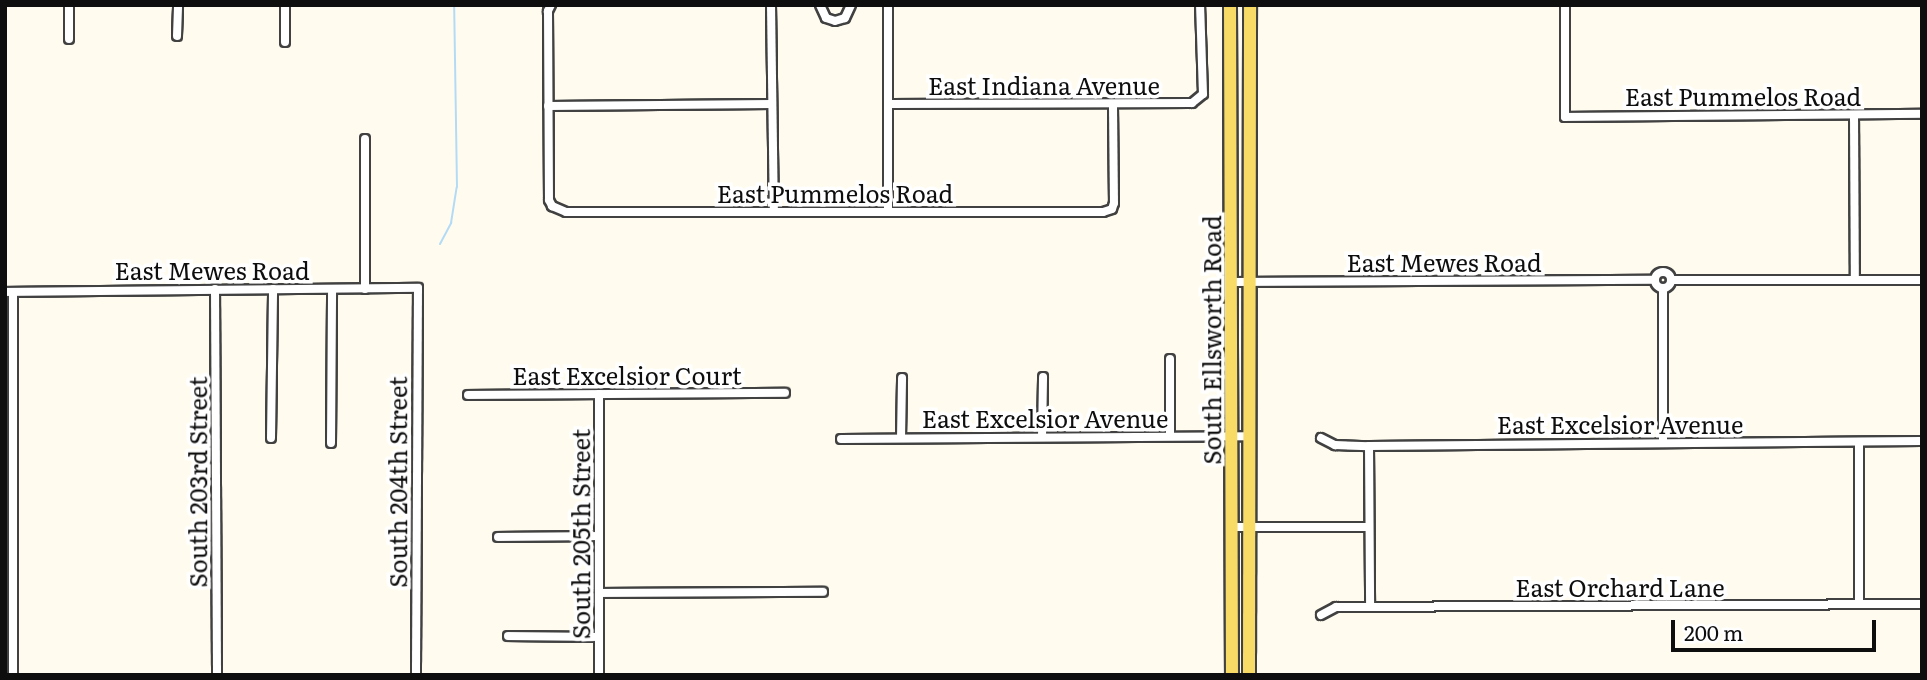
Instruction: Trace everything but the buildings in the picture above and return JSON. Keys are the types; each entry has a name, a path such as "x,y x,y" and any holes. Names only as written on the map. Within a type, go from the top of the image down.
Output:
{"main road":[{"name":"South Ellsworth Road","path":"1230,5 1232,675"},
{"name":"South Ellsworth Road","path":"1249,675 1250,5"}],"street":[{"path":"69,5 69,39"},
{"path":"177,36 178,5"},
{"path":"285,5 285,42"},
{"path":"551,5 548,11 548,106 772,104"},
{"path":"771,5 774,212"},
{"path":"820,5 826,18 835,21 845,18 851,5"},
{"path":"888,5 888,212"},
{"name":"East Indiana Avenue","path":"888,104 1181,105 1199,99 1203,94 1200,5"},
{"name":"East Pummelos Road","path":"1565,5 1565,117 1922,114"},
{"name":"East Pummelos Road","path":"548,106 552,206 566,212 1103,212 1112,209 1114,203 1114,104"},
{"path":"1854,115 1855,280"},
{"path":"365,139 365,289"},
{"name":"East Mewes Road","path":"1232,282 1655,280 1663,272 1670,275 1671,280 1922,280"},
{"path":"1655,280 1663,288 1663,443"},
{"path":"1663,288 1671,280"},
{"name":"East Mewes Road","path":"9,292 418,288"},
{"name":"South 204th Street","path":"416,675 418,288"},
{"name":"South 203rd Street","path":"215,289 217,675"},
{"path":"271,438 273,289"},
{"path":"331,443 332,289"},
{"path":"9,292 13,675"},
{"path":"1170,359 1170,436"},
{"path":"1042,437 1043,377"},
{"path":"901,438 902,378"},
{"name":"East Excelsior Court","path":"468,395 785,393"},
{"name":"South 205th Street","path":"599,394 599,675"},
{"name":"East Excelsior Avenue","path":"841,439 1249,436"},
{"name":"East Excelsior Avenue","path":"1321,438 1335,445 1369,446 1922,442"},
{"path":"1859,442 1859,604"},
{"path":"1369,446 1370,607"},
{"path":"1232,527 1369,527"},
{"path":"498,537 599,536"},
{"path":"599,593 823,592"},
{"name":"East Orchard Lane","path":"1321,615 1336,607 1922,604"},
{"path":"508,636 599,637"}],"waterway":[{"path":"440,244 451,223 457,187 454,5"}]}
